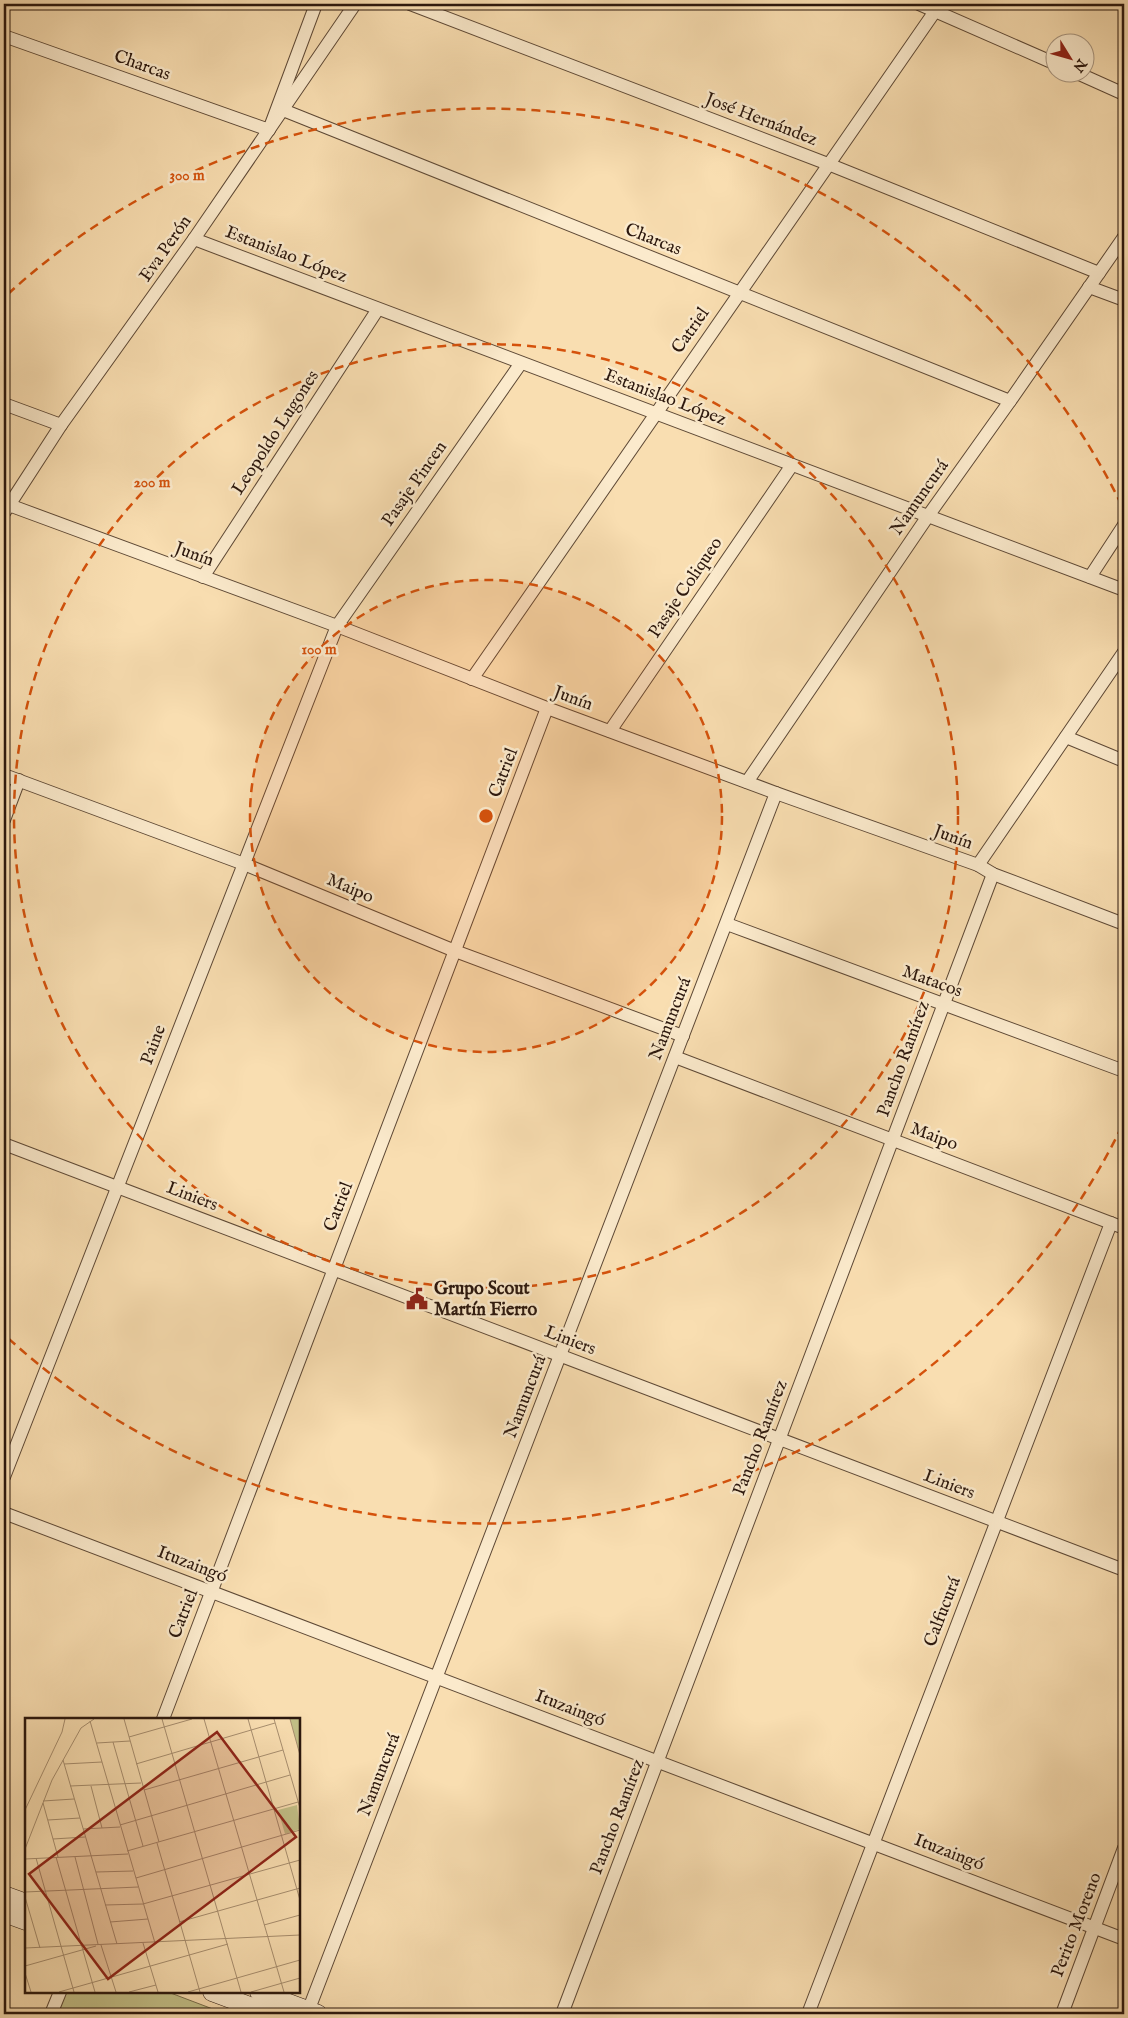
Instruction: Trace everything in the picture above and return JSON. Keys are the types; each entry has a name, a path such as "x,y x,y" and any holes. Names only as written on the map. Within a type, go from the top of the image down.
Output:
{"main road":[{"path":"4,1894 25,1903"},
{"path":"4,1913 25,1921"},
{"path":"215,1993 271,2014"},
{"path":"261,1993 311,2013"}],"street":[{"path":"269,130 316,4"},
{"name":"Eva Perón","path":"6,509 61,425 194,239 355,4"},
{"name":"José Hernández","path":"410,4 828,164 1099,273"},
{"path":"919,4 938,7 1046,59"},
{"name":"Catriel","path":"472,679 938,7"},
{"name":"Charcas","path":"4,36 269,130"},
{"path":"1096,81 1124,94"},
{"name":"Charcas","path":"283,110 1010,401"},
{"name":"Namuncurá","path":"747,782 928,516 1124,237"},
{"name":"Estanislao López","path":"194,239 1124,590"},
{"path":"1089,287 1124,300"},
{"name":"Leopoldo Lugones","path":"203,577 378,309"},
{"name":"Pasaje Pincen","path":"337,626 522,363"},
{"path":"4,404 61,425"},
{"name":"Pasaje Coliqueo","path":"610,731 792,465"},
{"name":"Junín","path":"6,509 203,577 337,626 547,708 978,865 993,874 1124,924"},
{"path":"1090,577 1124,525"},
{"name":"Paine","path":"4,1478 337,626"},
{"path":"978,865 1124,652"},
{"name":"Catriel","path":"163,1718 547,708"},
{"path":"1066,737 1124,761"},
{"name":"Maipo","path":"4,775 244,864 455,951 683,1036"},
{"path":"4,820 19,780"},
{"name":"Namuncurá","path":"311,2013 437,1677 776,793"},
{"name":"Pancho Ramírez","path":"562,2014 993,874"},
{"name":"Matacos","path":"727,924 1124,1071"},
{"name":"Maipo","path":"675,1057 1124,1228"},
{"name":"Liniers","path":"4,1144 1124,1570"},
{"name":"Calfucurá","path":"808,2014 1111,1223"},
{"name":"Ituzaingó","path":"4,1512 1124,1939"},
{"name":"Perito Moreno","path":"1062,2014 1124,1848"},
{"path":"51,2014 60,1993"}],"shaded area":[{"path":"65,1993 171,1993 226,2014 57,2014"}],"place":[{"name":"Grupo Scout Martín Fierro","path":"417,1299"}]}
